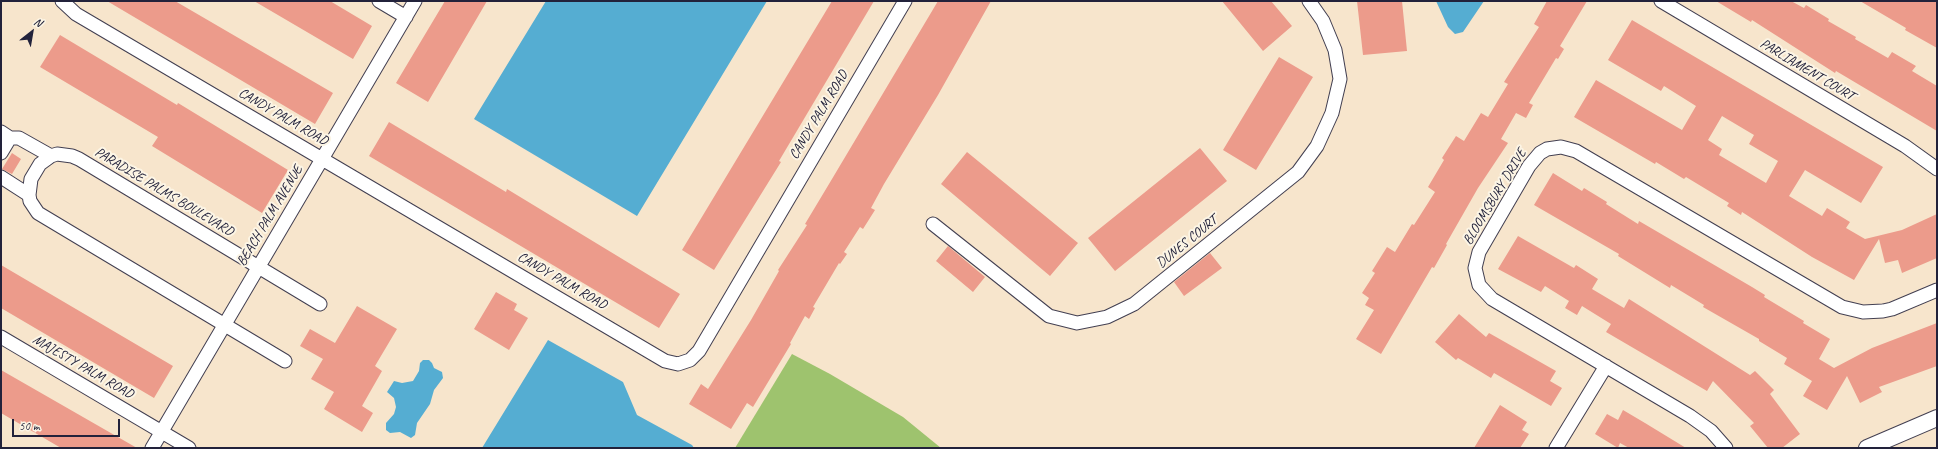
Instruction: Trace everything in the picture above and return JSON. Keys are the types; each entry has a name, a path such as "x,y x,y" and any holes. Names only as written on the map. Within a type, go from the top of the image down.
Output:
{"street":[{"name":"CANDY PALM ROAD","path":"62,1 76,14 322,159 665,361 678,364 690,360 699,351 905,1"},
{"path":"379,1 406,17"},
{"name":"BEACH PALM AVENUE","path":"152,448 415,1"},
{"name":"DUNES COURT","path":"933,224 1049,316 1077,323 1107,317 1134,304 1298,172 1317,146 1332,113 1340,80 1335,50 1324,21 1309,1"},
{"name":"PARLIAMENT COURT","path":"1660,1 1904,146 1937,169"},
{"path":"1,153 6,135 19,138 50,156 40,164 31,179 29,194 33,207 44,217 285,361"},
{"name":"BLOOMSBURY DRIVE","path":"1726,448 1711,431 1700,423 1492,299 1484,292 1476,277 1475,264 1479,252 1529,166 1540,153 1561,146 1576,151 1842,307 1863,312 1883,311 1892,309 1937,290"},
{"name":"PARADISE PALMS BOULEVARD","path":"50,156 64,154 79,159 320,304"},
{"path":"1,177 29,194"},
{"name":"MAJESTY PALM ROAD","path":"1,337 189,448"},
{"path":"1556,448 1606,366"},
{"path":"1867,448 1937,418"}],"green space":[{"path":"792,354 830,374 903,417 941,448 735,448"}],"water":[{"path":"546,1 767,1 637,216 474,119"},
{"path":"1436,1 1484,1 1463,32 1455,34 1448,27"},
{"path":"548,340 623,382 637,415 692,445 694,448 482,448"},
{"path":"423,360 429,360 434,368 442,372 443,378 434,390 430,404 417,423 415,435 411,438 400,432 390,433 386,430 386,423 394,414 396,407 394,398 387,392 394,381 402,383 413,381 419,371 420,363"}],"building":[{"path":"107,1 175,1 333,93 315,124"},
{"path":"254,1 330,1 372,26 353,59"},
{"path":"445,1 487,1 428,102 396,83"},
{"path":"832,1 874,1 779,161 781,162 714,270 682,250"},
{"path":"938,1 991,1 938,95 884,184 871,208 875,210 863,229 860,227 844,252 847,254 840,264 839,263 813,307 815,308 809,319 805,316 790,343 791,344 753,407 747,403 731,429 689,404 701,384 708,389 751,320 779,271 778,270 807,225 805,224"},
{"path":"1222,1 1271,1 1292,26 1263,51"},
{"path":"1357,1 1402,1 1407,51 1363,55"},
{"path":"1547,1 1587,1 1560,46 1564,49 1558,59 1556,58 1529,103 1533,105 1526,118 1516,113 1501,139 1508,143 1478,188 1434,268 1432,267 1381,354 1356,339 1374,310 1365,305 1369,298 1362,293 1375,273 1372,271 1387,247 1395,252 1412,224 1414,225 1435,192 1428,187 1444,160 1442,158 1456,136 1464,141 1481,113 1488,117 1508,84 1504,82 1539,27 1534,24"},
{"path":"1716,1 1791,1 1804,8 1806,5 1829,19 1828,21 1856,37 1855,39 1888,58 1892,52 1916,66 1912,71 1937,86 1937,131 1836,71 1835,73 1752,20 1751,22"},
{"path":"1860,1 1937,1 1937,48 1905,30 1906,28"},
{"path":"1632,20 1883,167 1861,203 1805,170 1789,196 1822,216 1827,208 1850,222 1846,228 1865,239 1902,230 1937,214 1937,258 1902,273 1898,260 1885,263 1879,239 1854,280 1812,257 1742,212 1741,215 1727,206 1729,203 1686,177 1684,179 1656,162 1655,164 1574,117 1596,80 1682,130 1696,106 1664,86 1661,91 1608,60","holes":["1722,116 1754,135 1749,144 1778,161 1766,183 1719,155 1722,149 1708,140"]},
{"path":"60,35 177,105 178,103 288,170 262,213 152,146 158,137 40,67"},
{"path":"1279,57 1313,77 1256,170 1223,150"},
{"path":"389,122 506,192 507,189 680,294 659,328 369,156"},
{"path":"1200,148 1227,181 1115,271 1088,238"},
{"path":"967,152 1078,243 1050,276 941,184"},
{"path":"12,153 21,159 12,174 2,169"},
{"path":"1553,173 1582,191 1584,188 1638,224 1639,221 1752,287 1765,295 1764,297 1804,321 1803,323 1830,339 1819,359 1834,368 1872,348 1937,323 1937,366 1879,387 1882,392 1860,403 1847,376 1827,410 1803,396 1812,381 1784,364 1787,358 1759,341 1759,339 1703,307 1704,305 1671,285 1670,288 1618,256 1619,254 1534,205"},
{"path":"1518,236 1574,268 1576,265 1598,279 1592,289 1624,308 1629,299 1750,375 1755,371 1774,390 1770,394 1800,434 1782,448 1768,448 1750,426 1754,423 1713,381 1707,391 1606,332 1611,324 1582,306 1577,315 1565,308 1569,301 1545,286 1541,292 1498,269"},
{"path":"948,246 985,277 973,292 936,261"},
{"path":"1210,253 1222,268 1184,296 1174,282"},
{"path":"1,265 173,366 154,398 1,308"},
{"path":"496,292 517,304 514,310 528,318 509,350 474,329"},
{"path":"357,306 397,329 375,366 382,371 362,406 373,413 362,432 324,409 334,392 311,379 323,359 300,346 310,329 335,343"},
{"path":"1459,314 1486,337 1489,333 1556,371 1550,381 1562,388 1551,406 1494,373 1491,378 1458,358 1456,360 1435,342"},
{"path":"1,370 137,448 61,448 1,413"},
{"path":"1500,405 1527,422 1522,430 1529,434 1520,448 1474,448"},
{"path":"1623,410 1686,448 1629,448 1620,443 1618,448 1595,434 1607,414 1618,420"}]}
